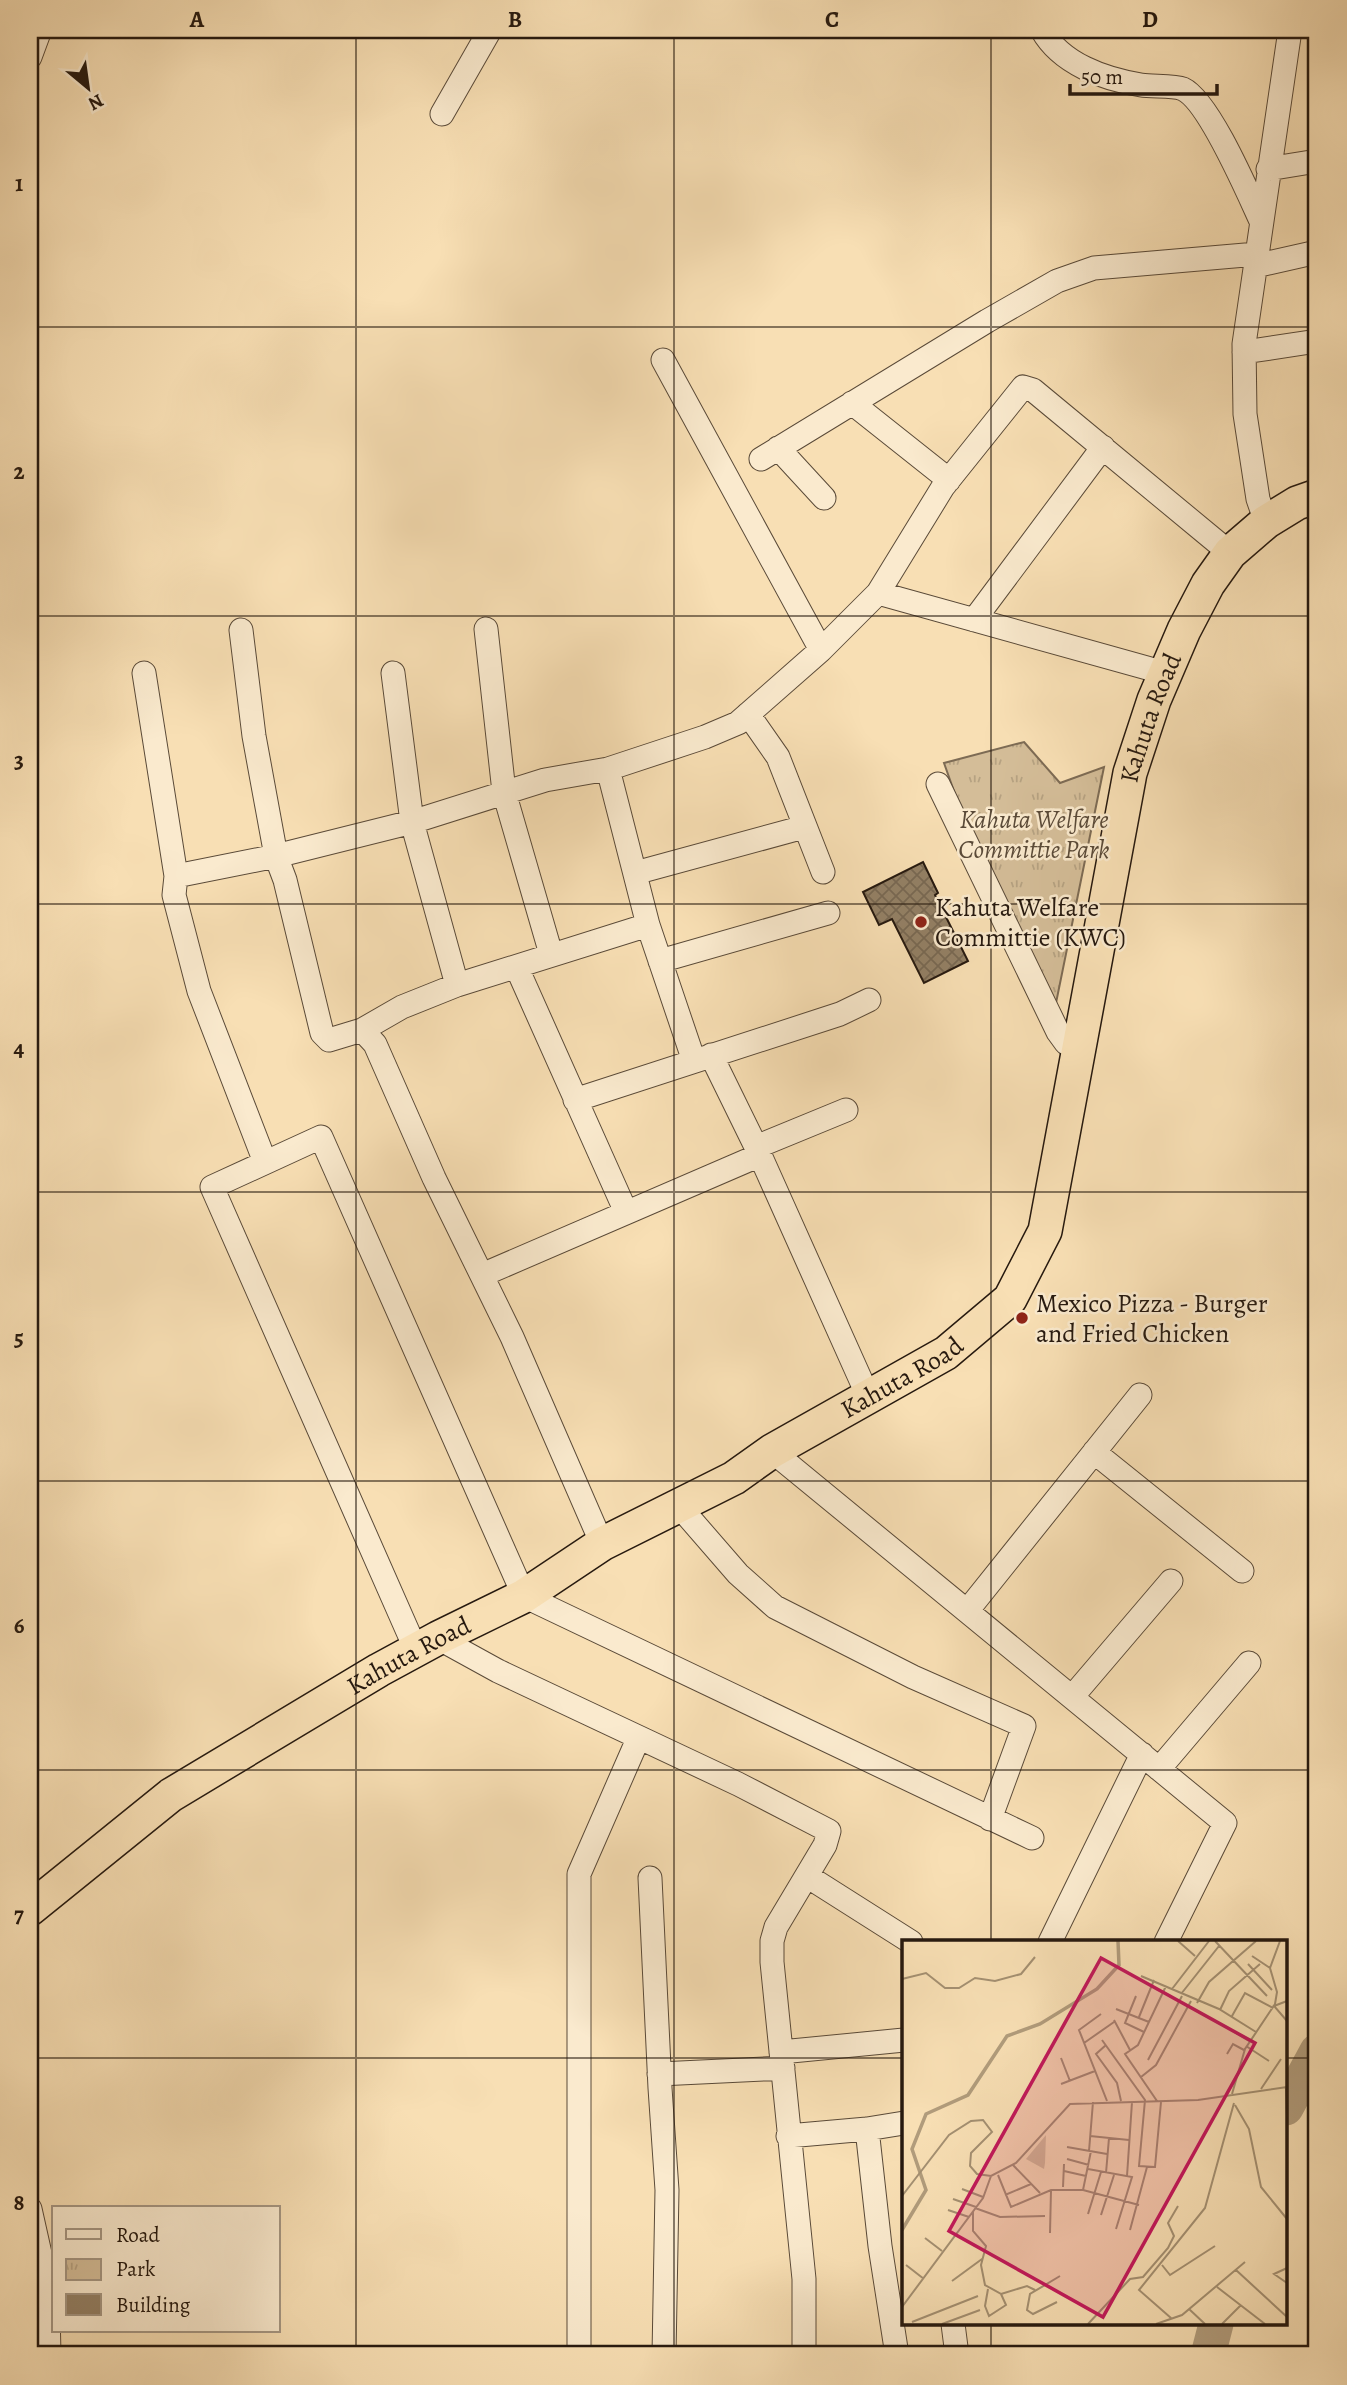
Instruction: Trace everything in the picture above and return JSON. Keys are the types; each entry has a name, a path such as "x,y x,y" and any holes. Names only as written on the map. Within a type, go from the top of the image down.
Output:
{"highway":[{"name":"Kahuta Road","path":"30,1909 171,1795 427,1644 524,1596 602,1544 734,1478 772,1451 946,1353 1010,1299 1045,1231 1130,773 1165,673 1208,584 1230,553 1266,522 1297,503 1317,496"}],"street":[{"path":"30,57 40,30"},
{"path":"442,114 490,30"},
{"path":"1042,30 1046,38 1069,60 1104,77 1141,85 1183,89 1202,106 1223,141 1261,222"},
{"path":"1266,522 1258,499 1245,414 1244,352 1268,169 1290,30"},
{"path":"1268,169 1317,160"},
{"path":"824,498 769,454 1057,281 1094,268 1256,260 1317,252"},
{"path":"1244,352 1317,341"},
{"path":"663,360 821,650"},
{"path":"176,876 276,856 412,821 545,780 608,769 705,737 738,723 821,650 878,593 949,480 1023,387 1033,390 1230,553"},
{"path":"852,403 949,480"},
{"path":"974,620 1103,447"},
{"path":"878,593 1165,673"},
{"path":"486,629 504,792 551,954"},
{"path":"241,630 254,736 276,856 285,880 322,1033 329,1040 362,1030 401,1007 457,985 648,925"},
{"path":"144,673 176,876 174,895 199,991 265,1162"},
{"path":"393,674 412,821 457,985"},
{"path":"748,714 778,757 823,872"},
{"path":"608,769 648,925 660,961 703,1058 758,1151 868,1396"},
{"path":"938,785 1058,1032 1066,1043 1079,1048"},
{"path":"635,873 804,827"},
{"path":"660,961 828,913"},
{"path":"517,968 626,1212"},
{"path":"575,1100 840,1014 869,1000"},
{"path":"362,1030 375,1044 434,1178 512,1337 602,1544"},
{"path":"482,1275 846,1110"},
{"path":"804,2355 804,2279 788,2136 772,1941 776,1927 825,1845 829,1831 738,1784 498,1671 427,1644 212,1187 321,1137 524,1596 1032,1838"},
{"path":"967,1611 1140,1395"},
{"path":"772,1451 1225,1823 1167,1940"},
{"path":"1094,1452 1242,1571"},
{"path":"679,1506 738,1574 775,1607 913,1677 1024,1726 990,1819"},
{"path":"1072,1698 1171,1581"},
{"path":"1159,1769 1249,1663"},
{"path":"579,2355 579,1874 638,1739"},
{"path":"1051,1940 1142,1754"},
{"path":"807,1876 908,1940"},
{"path":"650,1878 667,2190 664,2355"},
{"path":"659,2074 782,2060 902,2040"},
{"path":"788,2136 902,2123"},
{"path":"867,2129 880,2246 897,2355"},
{"path":"30,2208 51,2300 43,2343"},
{"path":"953,2326 957,2355"}],"green space":[{"name":"Kahuta Welfare Committie Park","path":"1024,742 1060,783 1104,767 1056,1003 960,808 944,763"}],"building":[{"name":"Kahuta Welfare Committie (KWC)","path":"923,862 938,893 935,895 968,961 924,983 892,919 879,925 863,892"}],"waterway":[{"path":"1288,2104 1317,2051"},
{"path":"1208,2355 1215,2326"}],"place":[{"name":"Kahuta Welfare Committie (KWC)","path":"921,922"},
{"name":"Mexico Pizza - Burger and Fried Chicken","path":"1022,1318"}]}
